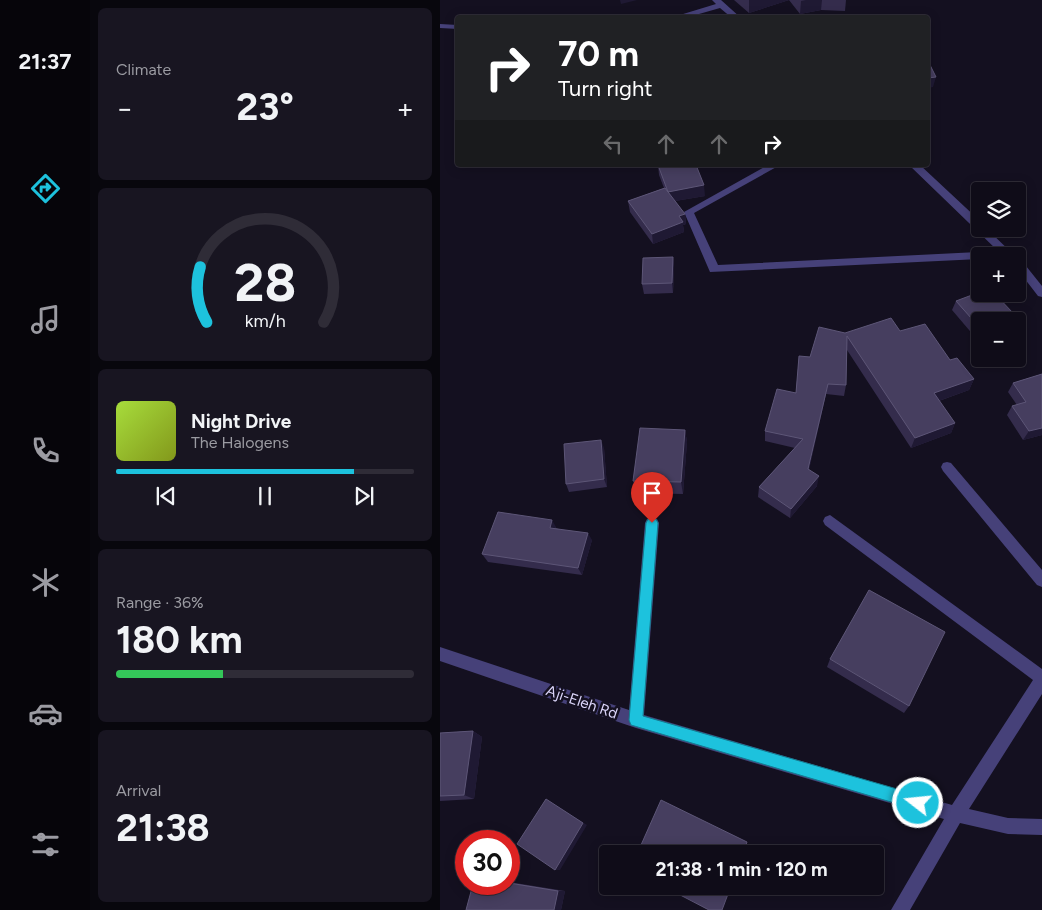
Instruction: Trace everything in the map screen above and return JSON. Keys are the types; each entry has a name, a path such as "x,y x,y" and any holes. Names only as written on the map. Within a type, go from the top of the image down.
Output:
{"street":[{"path":"682,15 719,2 734,15"},
{"path":"440,26 455,27"},
{"path":"771,167 689,212 714,269 971,257"},
{"path":"916,167 971,219"},
{"path":"990,237 1001,247"},
{"path":"1026,274 1042,293"},
{"path":"946,466 1042,580"},
{"path":"830,521 1042,679 956,814 900,910"},
{"path":"636,720 652,523"},
{"name":"Aji-Eleh Rd","path":"440,654 636,720 956,814 1008,826 1042,827"}],"building":[{"path":"930,65 936,77 930,78"},
{"path":"659,167 697,167 704,185 668,192"},
{"path":"665,188 685,214 679,216 683,222 652,234 628,201"},
{"path":"673,257 672,283 642,284 643,258"},
{"path":"971,295 971,302 1003,302 1012,312 971,312 971,318 956,301"},
{"path":"891,318 900,331 925,324 950,360 957,358 974,379 934,393 955,423 915,438 847,336 846,385 828,384 808,469 819,476 791,509 759,487 803,439 765,431 777,389 796,393 799,356 810,357 819,327 845,333"},
{"path":"1042,374 1042,428 1029,431 1012,406 1026,402 1013,383"},
{"path":"640,428 685,430 681,482 633,481"},
{"path":"601,440 604,479 566,484 564,444"},
{"path":"498,512 552,520 550,528 588,533 578,568 482,554"},
{"path":"869,590 945,632 909,706 830,659"},
{"path":"473,731 464,795 440,796 440,733"},
{"path":"546,799 583,823 555,870 520,846 520,839"},
{"path":"661,800 747,842 746,845 641,845"},
{"path":"520,885 558,891 554,910 466,910 470,895 520,895"},
{"path":"680,895 728,895 722,910 709,910"}],"route":[{"path":"652,523 636,720 918,803"}]}
